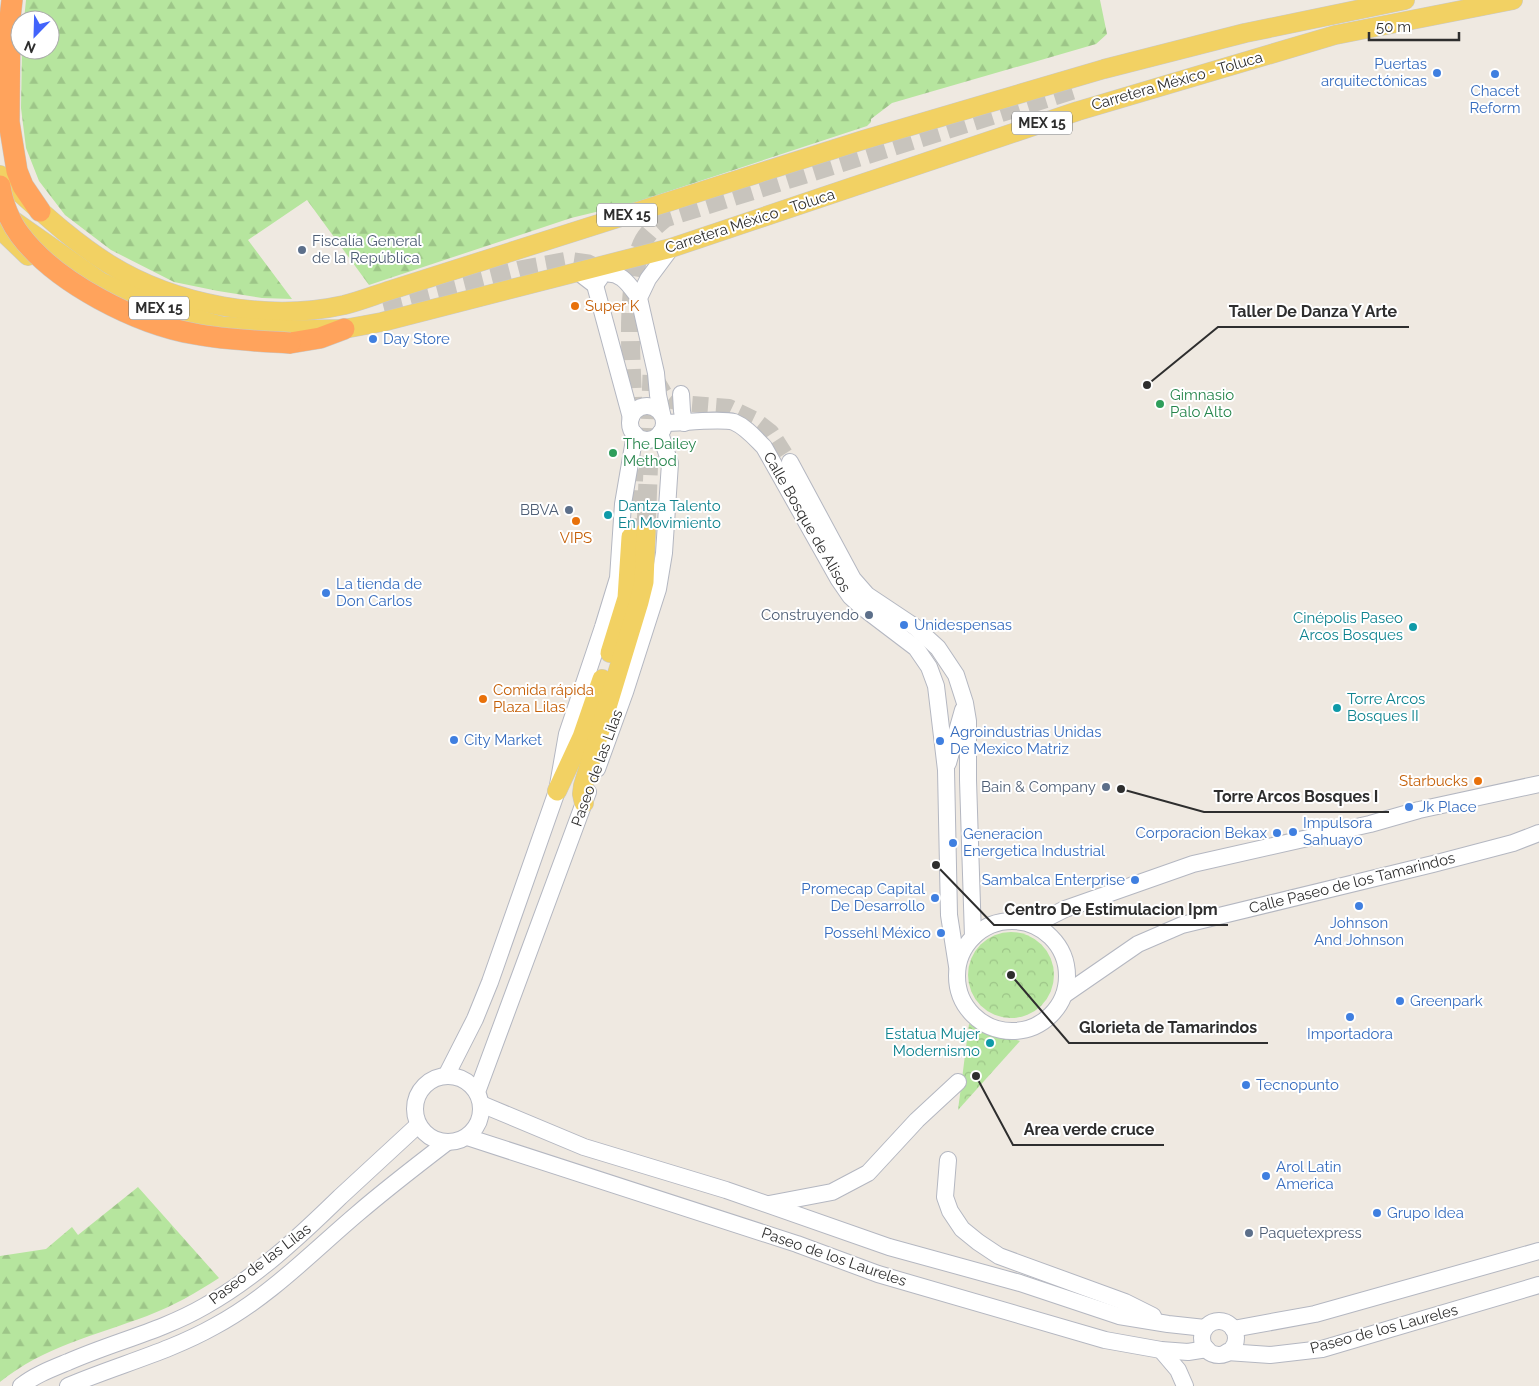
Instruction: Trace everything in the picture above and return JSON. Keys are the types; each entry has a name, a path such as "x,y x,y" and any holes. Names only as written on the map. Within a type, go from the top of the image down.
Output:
{"highway":[{"path":"12,0 10,18 9,122 17,171 23,186 40,211"},
{"path":"0,186 8,212 20,234 59,272 109,304 163,326 195,334 228,339 290,343 320,338 344,329"}],"main road":[{"name":"Carretera México - Toluca","path":"0,175 61,228 110,264 140,280 181,296 228,307 269,311 342,305 863,140 1104,68 1164,55 1245,33 1405,0"},
{"name":"Carretera México - Toluca","path":"0,210 101,282 149,304 221,326 290,330 344,329 382,322 672,248 1078,110 1335,35 1513,0"},
{"path":"1073,90 1134,71 1164,55"},
{"path":"0,229 44,271 90,303 161,335 180,340 226,349 302,350 317,348 372,324"},
{"path":"342,305 368,308 383,305"},
{"path":"557,790 582,737 594,705 627,598 639,534 644,582 583,786 584,803"}],"street":[{"path":"578,272 595,285 603,274 611,273 617,275 623,279 639,298 648,279 672,248"},
{"name":"Paseo de las Lilas","path":"446,1076 475,1019 490,982 557,790 567,734 618,578 623,504 633,426 595,285"},
{"name":"Paseo de las Lilas","path":"479,1098 625,692 658,589 664,554 670,463 662,423 656,373 639,298"},
{"path":"681,394 684,423"},
{"path":"647,406 658,410 662,423 655,438 649,439 640,438 633,426 637,410 647,406"},
{"name":"Calle Bosque de Alisos","path":"662,423 723,420 734,422 750,433 764,447 839,580 850,596 916,648 929,667 936,686 939,704 946,775 949,915 957,966"},
{"name":"Calle Bosque de Alisos","path":"790,462 853,579 867,595 915,627 938,648 956,675 966,703 968,721 973,937"},
{"path":"966,703 946,775 950,784 959,785 968,780"},
{"path":"1033,925 1065,909 1193,864 1370,824 1419,810 1539,784"},
{"name":"Calle Paseo de los Tamarindos","path":"1064,995 1138,944 1182,925 1432,864 1539,833"},
{"path":"1018,921 1033,925 1048,934 1059,947 1065,962 1067,979 1064,995 1056,1010 1044,1022 1022,1031 998,1030 977,1019 962,1001 957,984 957,966 963,950 973,937 986,927 1002,922 1018,921"},
{"path":"446,1076 458,1077 469,1083 479,1098 481,1114 479,1123 474,1131 457,1142 446,1143 435,1140 425,1134 418,1125 414,1110 415,1100 419,1091 435,1078 446,1076"},
{"path":"769,1204 832,1192 868,1173 917,1120 958,1082"},
{"name":"Paseo de los Laureles","path":"479,1098 584,1147 769,1204 889,1246 1020,1283 1119,1316 1205,1328"},
{"name":"Paseo de las Lilas","path":"21,1386 42,1373 74,1359 168,1325 224,1295 315,1222 418,1125"},
{"name":"Paseo de los Laureles","path":"467,1137 797,1244 878,1274 1105,1340 1161,1350 1188,1352 1207,1349"},
{"name":"Paseo de las Lilas","path":"68,1386 177,1345 236,1314 299,1266 357,1214 446,1143"},
{"path":"578,1173 578,1157 584,1147"},
{"path":"948,1160 945,1197 950,1211 962,1229 978,1242 999,1256 1125,1302 1168,1324"},
{"path":"1233,1328 1315,1314 1539,1251"},
{"name":"Paseo de los Laureles","path":"1227,1352 1270,1355 1322,1349 1539,1285"},
{"path":"1224,1321 1233,1328 1236,1339 1231,1349 1227,1352 1216,1354 1207,1349 1203,1341 1203,1332 1210,1323 1224,1321"},
{"path":"1161,1350 1178,1370 1185,1386"}],"green space":[{"path":"26,0 1100,0 1107,34 1096,44 892,103 871,119 867,126 633,203 571,218 369,285 307,200 248,240 292,299 262,298 174,282 111,250 65,215 39,181 26,148 21,108 22,60 60,60 60,10 25,10"},
{"path":"1003,932 1019,932 1028,935 1042,944 1051,958 1054,975 1051,992 1042,1006 1028,1015 1019,1018 1003,1018 987,1011 975,999 968,983 968,967 975,951 987,939"},
{"path":"969,1024 1020,1041 958,1110"},
{"path":"138,1187 219,1278 184,1299 157,1312 52,1351 17,1370 0,1382 0,1256 46,1249 72,1227 78,1235"}],"tunnel":[{"path":"633,416 630,339 634,281 643,243 651,231 665,218 1073,90"},
{"path":"383,305 520,270 568,261 588,264 602,271"},
{"path":"646,531 652,375"},
{"path":"656,379 666,396 672,401 729,407 754,419 771,432 790,462"},
{"path":"631,537 634,469"}],"place":[{"name":"Puertas arquitectónicas","path":"1437,73"},
{"name":"Chacet Reform","path":"1495,74"},
{"name":"Fiscalía General de la República","path":"302,250"},
{"name":"Super K","path":"575,306"},
{"name":"Day Store","path":"373,339"},
{"name":"Taller De Danza Y Arte","path":"1147,385"},
{"name":"Gimnasio Palo Alto","path":"1160,404"},
{"name":"The Dailey Method","path":"613,453"},
{"name":"BBVA","path":"569,510"},
{"name":"Dantza Talento En Movimiento","path":"608,515"},
{"name":"VIPS","path":"576,521"},
{"name":"La tienda de Don Carlos","path":"326,593"},
{"name":"Construyendo","path":"869,615"},
{"name":"Unidespensas","path":"904,625"},
{"name":"Cinépolis Paseo Arcos Bosques","path":"1413,627"},
{"name":"Comida rápida Plaza Lilas","path":"483,699"},
{"name":"Torre Arcos Bosques II","path":"1337,708"},
{"name":"City Market","path":"454,740"},
{"name":"Agroindustrias Unidas De Mexico Matriz","path":"940,741"},
{"name":"Starbucks","path":"1478,781"},
{"name":"Bain & Company","path":"1106,787"},
{"name":"Torre Arcos Bosques I","path":"1121,789"},
{"name":"Jk Place","path":"1409,807"},
{"name":"Impulsora Sahuayo","path":"1293,832"},
{"name":"Corporacion Bekax","path":"1277,833"},
{"name":"Generacion Energetica Industrial","path":"953,843"},
{"name":"Centro De Estimulacion Ipm","path":"936,865"},
{"name":"Sambalca Enterprise","path":"1135,880"},
{"name":"Promecap Capital De Desarrollo","path":"935,898"},
{"name":"Johnson And Johnson","path":"1359,906"},
{"name":"Possehl México","path":"941,933"},
{"name":"Glorieta de Tamarindos","path":"1011,975"},
{"name":"Greenpark","path":"1400,1001"},
{"name":"Importadora","path":"1350,1017"},
{"name":"Estatua Mujer Modernismo","path":"990,1043"},
{"name":"Area verde cruce","path":"976,1076"},
{"name":"Tecnopunto","path":"1246,1085"},
{"name":"Arol Latin America","path":"1266,1176"},
{"name":"Grupo Idea","path":"1377,1213"},
{"name":"Paquetexpress","path":"1249,1233"}]}
